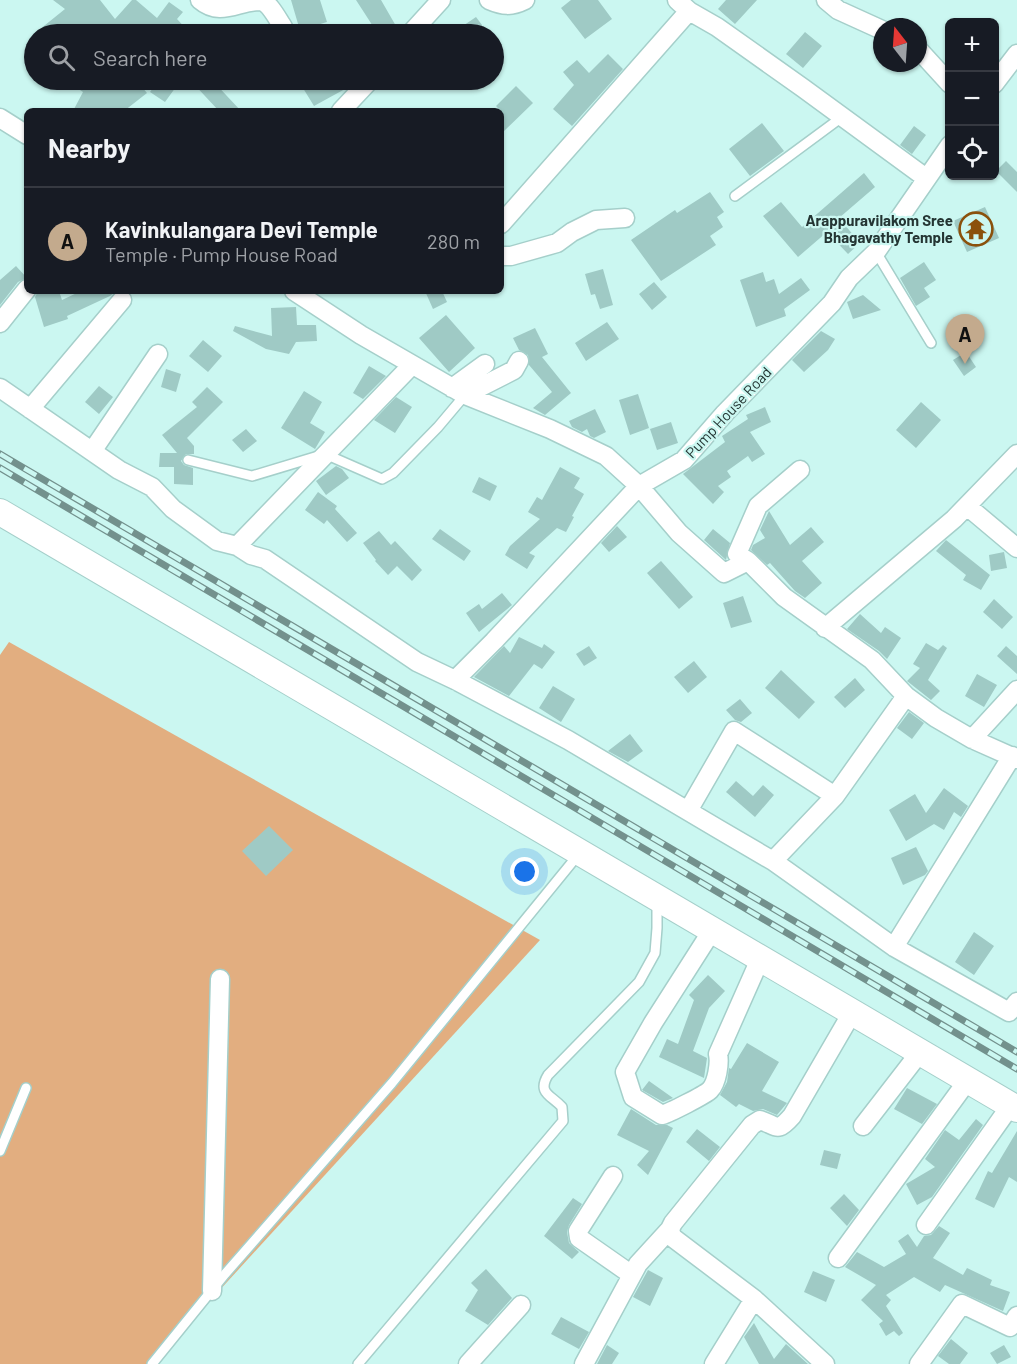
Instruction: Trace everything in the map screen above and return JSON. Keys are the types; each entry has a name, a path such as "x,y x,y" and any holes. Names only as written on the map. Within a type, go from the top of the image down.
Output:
{"main road":[{"path":"0,512 1014,1107"}],"street":[{"path":"200,0 215,8 248,1 262,1 267,4 282,24"},
{"path":"419,24 441,0"},
{"path":"489,0 502,6 515,5 525,0"},
{"path":"826,0 838,10 873,26"},
{"path":"504,220 683,5 926,178"},
{"path":"999,77 1017,54"},
{"path":"927,59 945,79"},
{"path":"344,108 361,90"},
{"path":"0,118 24,133"},
{"name":"Pump House Road","path":"455,680 639,486 684,460 725,412 832,303 849,278 876,252 945,152"},
{"path":"504,256 557,243 572,232 596,220 625,218"},
{"path":"0,323 24,293"},
{"path":"299,294 361,335 459,392 550,429 606,456 639,486 679,532 724,573 748,561"},
{"path":"30,409 122,300"},
{"path":"93,450 158,354"},
{"path":"459,392 514,369 519,362"},
{"path":"459,392 485,364"},
{"path":"237,546 412,365"},
{"path":"0,388 119,470 152,487 173,509 217,541 237,546 265,560 417,662 568,740 773,861 894,947 1009,1012 1017,1002"},
{"path":"825,628 954,519 1017,454"},
{"path":"800,470 758,506 737,554 748,561 784,597 872,660 906,696 936,718 972,739 1015,757 894,947"},
{"path":"967,506 1017,548"},
{"path":"972,739 1017,690"},
{"path":"773,861 835,796 906,696"},
{"path":"688,811 734,731 835,796"},
{"path":"713,929 653,1023 625,1072 633,1097 662,1115 674,1112 710,1090 720,1065 718,1054 761,957"},
{"path":"212,1291 220,979"},
{"path":"584,1364 638,1264 670,1229 755,1122 760,1120 777,1128 783,1126 792,1116 853,1011"},
{"path":"863,1126 921,1051"},
{"path":"838,1258 968,1080"},
{"path":"926,1225 1014,1107"},
{"path":"613,1176 578,1231 579,1238 632,1275"},
{"path":"670,1229 672,1237 754,1299 825,1364"},
{"path":"714,1364 754,1299"},
{"path":"920,1364 962,1304 1010,1328 1017,1316"},
{"path":"468,1364 521,1305"}],"lane":[{"path":"735,196 842,117"},
{"path":"876,252 931,343"},
{"path":"188,460 252,476 325,454 382,479 393,473 438,427 459,392"},
{"path":"152,1364 392,1083 581,852"},
{"path":"358,1364 563,1121 562,1107 544,1090 543,1082 639,982 655,953 657,896"},
{"path":"0,1151 26,1088"}],"shaded area":[{"path":"9,642 540,940 152,1364 0,1364 0,655"}],"building":[{"path":"53,0 100,0 115,19 132,0 136,0 157,18 169,2 183,12 177,19 182,24 46,24 65,9"},
{"path":"291,0 320,0 327,22 298,24"},
{"path":"356,0 381,0 395,24 372,24"},
{"path":"571,0 598,0 612,19 585,39 561,8"},
{"path":"726,0 757,0 735,24 718,9"},
{"path":"476,17 481,24 466,24"},
{"path":"805,32 822,46 803,68 786,54"},
{"path":"608,54 623,69 572,126 553,109 574,85 563,72 577,60 589,73"},
{"path":"516,86 533,103 504,131 504,108 496,106"},
{"path":"80,90 144,90 147,93 128,108 75,108 83,92"},
{"path":"152,90 174,90 165,102 150,92"},
{"path":"199,90 221,90 238,108 216,108"},
{"path":"304,90 343,90 314,106"},
{"path":"762,123 784,151 750,176 729,149"},
{"path":"914,126 926,135 912,154 900,145"},
{"path":"1006,161 1017,172 1017,192 999,174 999,168"},
{"path":"864,173 875,187 839,218 860,243 848,254 827,232 798,257 763,216 781,202 802,227"},
{"path":"710,192 724,212 717,217 723,227 710,236 716,245 661,281 631,240 675,210 677,213"},
{"name":"Arappuravilakom Sree Bhagavathy Temple","path":"985,207 999,238 967,252 953,221"},
{"path":"924,262 936,280 924,288 930,297 916,306 900,278"},
{"path":"16,266 24,275 24,279 18,282 0,305 0,280"},
{"path":"603,269 613,305 600,309 595,294 591,295 585,274"},
{"path":"763,272 766,282 774,279 779,294 801,278 810,290 784,309 786,316 756,327 740,280"},
{"path":"654,282 667,297 652,310 639,294"},
{"path":"36,294 60,294 62,300 75,294 112,294 67,316 68,319 44,327 35,297"},
{"path":"426,294 443,294 447,302 433,309"},
{"path":"863,295 881,310 853,319 847,302"},
{"path":"296,307 297,325 316,325 317,341 296,342 289,354 266,349 233,331 235,326 272,336 271,308"},
{"path":"446,315 475,348 449,372 419,338"},
{"path":"607,322 619,339 586,361 575,343"},
{"path":"535,328 548,354 542,357 571,393 545,415 533,408 552,392 529,365 528,355 519,350 513,338"},
{"path":"821,331 835,339 828,350 804,372 792,360"},
{"path":"203,340 222,356 208,372 189,356"},
{"path":"966,352 976,367 964,376 953,360"},
{"path":"369,366 386,376 363,399 353,393"},
{"path":"166,369 181,374 176,392 161,387"},
{"path":"99,386 113,397 99,414 85,402"},
{"path":"207,387 223,402 187,438 194,446 194,454 186,454 181,461 184,465 193,468 193,485 174,484 174,467 159,467 160,453 177,453 162,435 197,407 192,402"},
{"path":"304,391 322,402 310,423 325,432 315,449 281,428"},
{"path":"638,394 649,428 630,435 619,400"},
{"path":"396,397 412,407 395,433 374,420"},
{"path":"921,402 941,420 916,448 896,430"},
{"path":"765,407 771,422 750,432 765,454 752,462 748,456 727,471 731,477 718,486 724,492 713,504 683,474 725,442 722,436 748,419 746,415"},
{"path":"595,409 606,432 594,438 590,436 587,429 582,432 572,427 569,421"},
{"path":"671,422 678,443 657,450 650,429"},
{"path":"246,429 257,441 243,452 232,440"},
{"path":"336,466 342,469 349,478 326,495 316,481"},
{"path":"560,467 580,478 574,488 584,494 566,532 557,528 529,553 535,556 527,569 505,555 510,546 540,519 528,512 537,497 542,500"},
{"path":"479,477 497,486 490,501 472,492"},
{"path":"318,492 337,506 335,509 357,533 347,542 327,520 324,524 305,510"},
{"path":"769,511 790,545 811,527 824,542 802,561 822,583 805,598 795,591 770,563 767,565 751,550 753,545 765,538 760,530"},
{"path":"617,526 627,537 609,552 601,543"},
{"path":"440,529 471,551 464,561 432,539"},
{"path":"713,529 730,543 726,560 704,540"},
{"path":"379,531 391,545 395,541 422,570 412,581 397,566 388,575 363,543"},
{"path":"946,540 990,575 981,590 963,580 966,575 936,551"},
{"path":"1004,552 1007,568 991,571 989,555"},
{"path":"661,561 693,597 679,609 647,573"},
{"path":"502,593 512,605 479,632 466,613 479,604 482,609"},
{"path":"743,596 752,622 731,628 723,603"},
{"path":"994,599 1013,617 1002,629 983,612"},
{"path":"860,614 881,633 885,627 901,638 887,659 847,629"},
{"path":"519,637 542,648 544,644 555,652 542,669 534,664 509,696 474,677 504,646 510,653"},
{"path":"926,643 938,650 943,645 947,648 928,680 940,691 931,700 907,681 920,668 913,664"},
{"path":"589,646 597,658 584,666 576,654"},
{"path":"1006,646 1017,656 1017,674 997,656"},
{"path":"694,661 707,677 688,693 674,677"},
{"path":"781,670 815,702 799,719 765,688"},
{"path":"977,674 997,685 984,707 965,696"},
{"path":"855,678 865,690 845,708 834,697"},
{"path":"553,686 575,699 561,722 539,708"},
{"path":"740,699 752,713 741,722 735,720 726,710"},
{"path":"909,712 924,723 912,739 897,728"},
{"path":"630,734 643,751 628,762 608,751"},
{"path":"736,781 753,796 763,785 774,795 755,817 726,792"},
{"path":"944,788 968,806 961,817 954,812 944,830 934,824 906,841 889,810 915,794 926,813"},
{"path":"269,826 293,850 266,876 242,851"},
{"path":"916,847 928,871 925,875 903,885 891,858"},
{"path":"974,932 994,946 974,975 955,962"},
{"path":"708,975 725,991 709,1008 693,1051 707,1058 704,1078 659,1057 667,1039 678,1044 694,1000 689,995"},
{"path":"747,1043 779,1062 762,1091 787,1103 777,1115 763,1109 753,1111 739,1104 736,1107 720,1095 727,1082 729,1068 731,1069"},
{"path":"649,1081 673,1098 663,1102 642,1090"},
{"path":"907,1088 937,1104 922,1124 894,1109"},
{"path":"631,1109 656,1125 667,1125 673,1128 648,1175 637,1165 649,1151 617,1135"},
{"path":"976,1119 983,1125 932,1197 917,1205 906,1184 935,1167 925,1159 945,1130 959,1140"},
{"path":"697,1129 720,1147 709,1161 686,1142"},
{"path":"1017,1131 1017,1182 1009,1177 994,1208 975,1199 988,1171 992,1173"},
{"path":"824,1150 841,1154 837,1169 820,1165"},
{"path":"844,1194 859,1210 847,1226 830,1208"},
{"path":"573,1198 582,1204 567,1232 569,1243 579,1252 572,1259 544,1236"},
{"path":"939,1226 950,1233 933,1258 963,1275 967,1268 992,1280 990,1285 1010,1292 1003,1311 945,1285 940,1292 914,1277 886,1295 891,1300 886,1306 903,1333 899,1336 894,1331 886,1336 879,1324 883,1321 861,1300 876,1285 845,1267 857,1252 884,1267 906,1254 898,1241 908,1234 917,1247 924,1236 931,1235"},
{"path":"486,1269 512,1298 488,1325 465,1311 478,1290 471,1283"},
{"path":"648,1270 663,1278 650,1306 633,1297"},
{"path":"813,1271 835,1280 826,1302 804,1292"},
{"path":"561,1317 589,1332 579,1349 551,1334"},
{"path":"754,1323 774,1359 786,1344 808,1364 759,1364 744,1337"},
{"path":"951,1339 968,1353 960,1364 949,1364 938,1356"},
{"path":"607,1345 619,1353 612,1364 597,1364"},
{"path":"1004,1345 1011,1357 997,1364 990,1353"}],"railway":[{"path":"0,454 1017,1052"},
{"path":"0,468 1017,1069"}],"place":[{"name":"Arappuravilakom Sree Bhagavathy Temple","path":"976,229"},
{"name":"Kavinkulangara Devi Temple","path":"965,364"}]}
